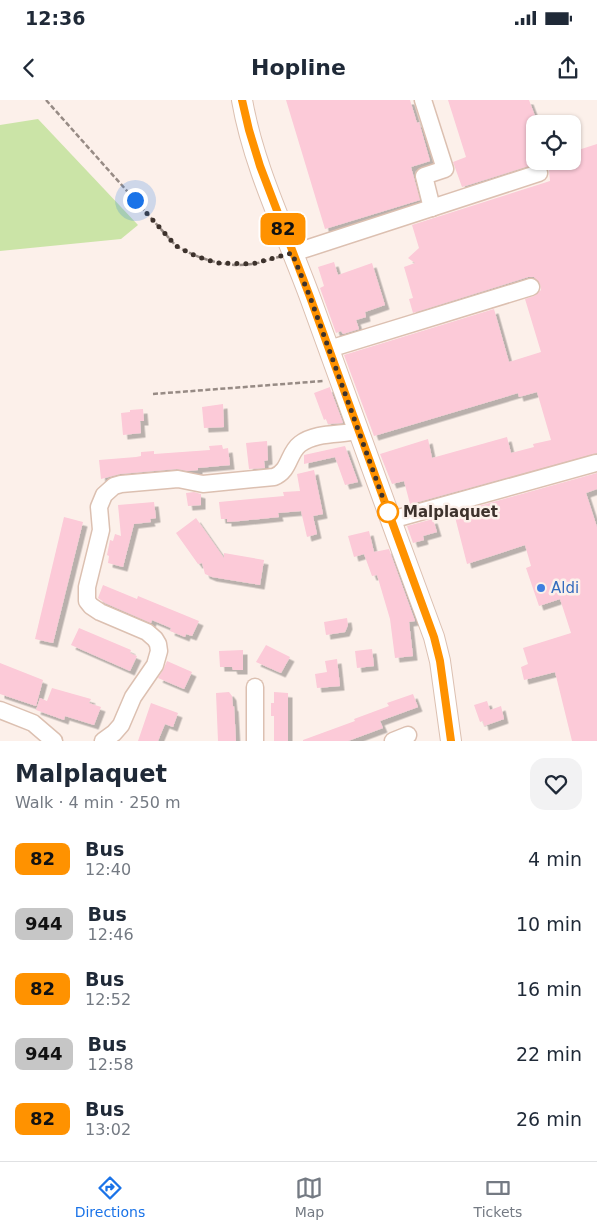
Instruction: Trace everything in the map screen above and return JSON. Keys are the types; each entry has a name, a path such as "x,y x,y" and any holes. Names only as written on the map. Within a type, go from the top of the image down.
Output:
{"main road":[{"path":"242,100 252,142 329,348 439,655 451,741"}],"street":[{"path":"423,100 445,169 424,176 432,208"},
{"path":"292,253 539,174"},
{"path":"329,348 531,287"},
{"path":"103,741 121,725 138,690 156,661 159,651 157,642 147,632 97,610 89,604 86,598 101,530 99,507 107,492 114,486 126,483 178,479 202,484 274,477 283,471 294,450 301,443 322,435 358,431"},
{"path":"391,520 596,463"},
{"path":"255,687 255,741"},
{"path":"0,710 28,721 54,741"}],"path":[{"path":"46,100 176,246 196,256 217,263 252,264 292,253"},
{"path":"153,394 340,380"}],"green space":[{"path":"38,119 138,225 121,239 0,251 0,125"}],"building":[{"path":"286,100 410,100 417,123 419,122 430,161 411,167 420,200 325,229"},
{"path":"448,100 529,100 535,115 526,115 526,167 462,187 453,162 466,157"},
{"path":"597,144 597,453 400,507 410,504 404,481 392,484 380,454 428,439 432,458 507,437 511,453 534,447 533,444 551,440 537,392 519,397 518,393 374,436 344,355 494,309 509,362 541,352 525,299 534,296 541,290 540,284 534,277 528,277 413,313 409,299 413,298 404,267 415,263 408,258 419,248 412,225 550,181 549,170 581,170 581,149"},
{"path":"334,262 338,275 372,263 385,305 365,312 366,317 356,320 359,329 343,334 341,331 336,333 320,288 324,286 318,267"},
{"path":"330,387 343,423 328,424 326,419 324,420 314,393"},
{"path":"223,404 224,427 204,428 202,407"},
{"path":"143,409 144,421 140,421 141,433 123,435 121,413"},
{"path":"267,441 268,460 264,461 265,468 249,469 246,443"},
{"path":"222,445 223,449 228,448 230,465 198,468 198,470 188,471 177,469 120,474 101,479 99,460 136,457 141,456 141,452 154,451 154,454 210,450 209,446"},
{"path":"345,446 358,482 345,485 335,457 304,464 304,455"},
{"path":"314,470 323,514 313,516 317,534 307,537 301,511 278,513 279,517 240,521 227,522 227,519 221,519 219,502 284,496 283,492 300,491 297,474"},
{"path":"597,473 597,489 586,493 597,527 597,741 572,741 555,672 524,680 521,667 528,664 523,648 571,633 560,599 539,606 526,568 531,566 525,545 467,564 454,513"},
{"path":"194,492 201,494 201,505 188,506 186,493"},
{"path":"154,502 156,518 150,519 151,522 134,524 123,567 108,563 109,556 107,555 110,540 113,541 115,534 121,536 118,505"},
{"path":"64,517 83,522 53,643 35,639"},
{"path":"196,518 224,558 224,553 264,560 260,585 212,577 205,574 202,563 198,564 176,533"},
{"path":"433,519 437,532 423,536 424,540 413,543 407,526"},
{"path":"369,531 374,552 389,549 415,621 409,622 413,656 395,658 390,619 377,575 372,576 364,554 354,557 348,536"},
{"path":"103,585 137,599 138,596 199,621 192,636 186,634 185,637 170,631 171,628 152,620 151,623 105,603 98,598"},
{"path":"347,618 348,625 345,632 326,635 324,622"},
{"path":"79,628 131,650 130,653 137,656 130,671 71,645"},
{"path":"266,645 290,657 281,673 256,662"},
{"path":"372,649 374,666 357,668 355,651"},
{"path":"243,650 243,670 233,670 232,667 220,667 219,651"},
{"path":"337,659 340,686 317,688 315,674 327,672 325,661"},
{"path":"167,661 192,672 184,689 158,678"},
{"path":"0,663 43,680 36,706 0,694"},
{"path":"52,688 91,699 89,703 101,707 94,725 65,716 64,720 36,710 40,698 47,701"},
{"path":"229,692 234,706 236,741 218,741 216,693"},
{"path":"274,692 288,693 288,741 274,741 274,716 271,716 271,703 274,703"},
{"path":"413,694 418,707 380,721 383,728 348,741 303,741 355,721 354,719 389,706 387,703"},
{"path":"487,701 490,710 501,706 504,719 484,726 483,721 480,722 474,705"},
{"path":"151,703 178,713 173,727 165,724 158,741 138,741"}],"bus line":[{"name":"82","path":"242,100 260,166 310,297 434,637 443,679 451,741"}],"place":[{"name":"Malplaquet","path":"388,512"},
{"name":"Aldi","path":"541,588"}],"route":[{"path":"135,200 176,246 196,256 217,263 252,264 292,253 310,297 388,512"}]}
